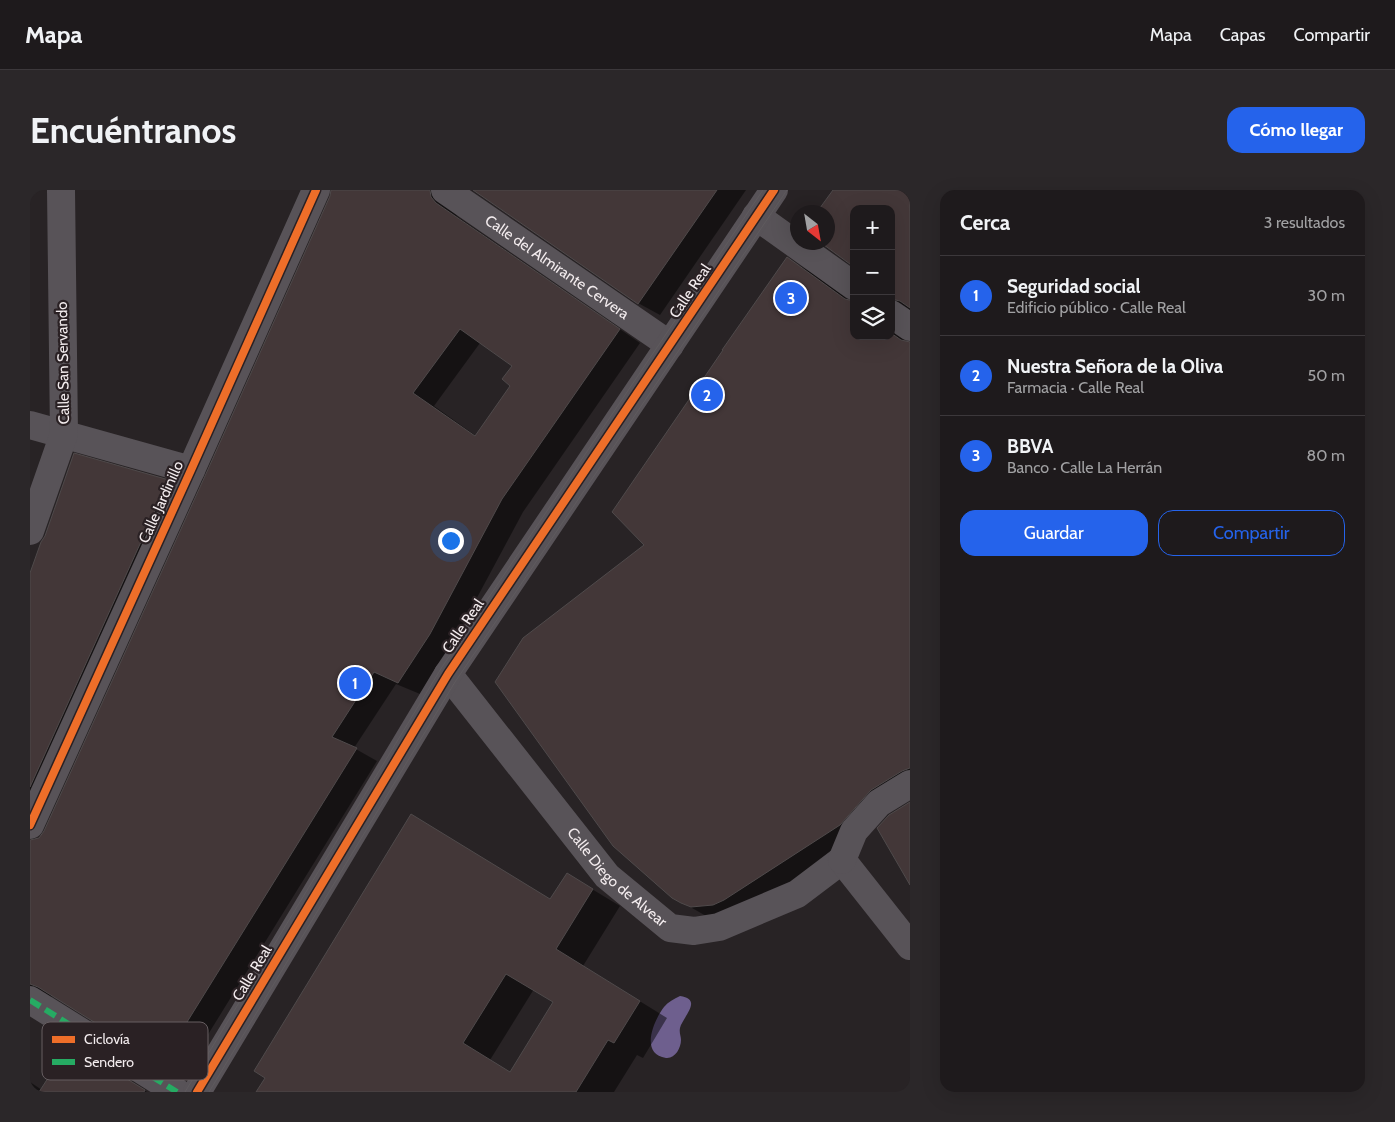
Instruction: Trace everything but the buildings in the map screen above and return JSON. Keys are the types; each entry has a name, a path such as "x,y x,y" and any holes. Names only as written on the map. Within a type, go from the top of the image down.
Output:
{"street":[{"name":"Calle San Servando","path":"30,531 64,434 61,190"},
{"name":"Calle Jardinillo","path":"30,825 316,190"},
{"name":"Calle del Almirante Cervera","path":"445,190 670,345"},
{"name":"Calle Real","path":"208,1074 448,674 774,190"},
{"path":"756,216 850,283"},
{"path":"895,317 910,327"},
{"path":"30,425 191,470"},
{"name":"Calle Diego de Alvear","path":"448,674 607,876 670,928 694,931 719,928 797,894 842,860"},
{"path":"910,784 879,803 854,831 842,860 910,946"},
{"path":"30,1000 65,1022"},
{"path":"158,1080 177,1092"},
{"name":"Calle Real","path":"197,1092 204,1080"}],"shaded area":[{"path":"680,996 687,998 691,1005 680,1028 681,1040 679,1049 675,1055 666,1058 658,1055 653,1050 651,1036 656,1020 664,1007"}],"tram line":[{"path":"208,1054 442,667 763,190"},
{"path":"209,1092 455,682 787,190"},
{"path":"185,1092 192,1080"}],"marked path":[{"path":"30,1000 65,1022"},
{"path":"158,1080 177,1092"}],"cycle path":[{"path":"30,825 316,190"},
{"path":"208,1074 448,674 774,190"},
{"path":"197,1092 204,1080"}],"place":[{"name":"BBVA","path":"791,298"},
{"name":"Nuestra Señora de la Oliva","path":"707,395"},
{"name":"Seguridad social","path":"355,683"}]}
